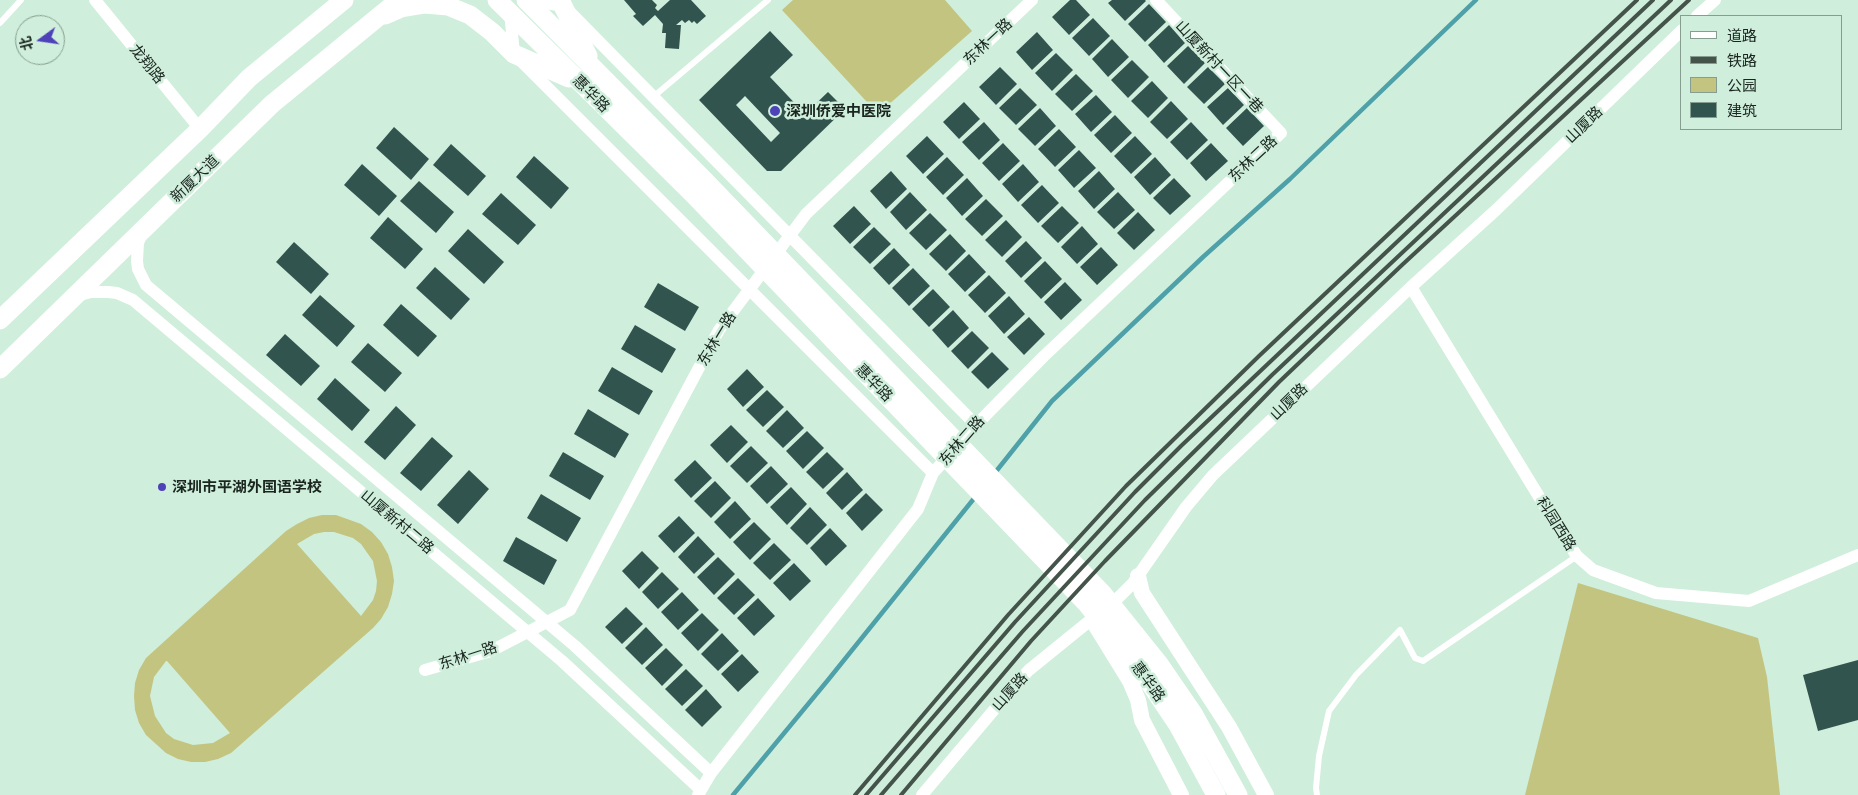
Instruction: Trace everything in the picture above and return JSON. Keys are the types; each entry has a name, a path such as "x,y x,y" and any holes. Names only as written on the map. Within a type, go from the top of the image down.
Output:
{"main road":[{"path":"0,320 200,129 249,78 344,0"},
{"name":"新厦大道","path":"0,369 272,104 399,0"},
{"name":"惠华路","path":"526,0 596,70 699,188 1087,604 1145,676 1178,725 1216,795"},
{"path":"562,3 596,70"},
{"path":"375,20 401,8 426,4 448,6 470,15 492,32 514,54 581,83"},
{"name":"惠华路","path":"504,6 581,83 699,188 1102,593 1160,664 1194,716 1238,795"}],"street":[{"name":"龙翔路","path":"95,0 200,129"},
{"path":"526,0 562,3 976,425"},
{"name":"东林一路","path":"425,670 491,651 570,610 719,330 806,214 1032,0"},
{"name":"山厦新村一区一巷","path":"1156,0 1281,133"},
{"path":"1698,15 1714,0"},
{"path":"504,6 514,54 933,473"},
{"name":"山厦路","path":"922,795 1015,685 1030,670 1119,597 1138,576 1186,507 1213,475 1411,287 1496,210 1680,32"},
{"name":"东林二路","path":"699,793 712,773 918,509 933,473 990,408 1281,133"},
{"name":"山厦新村二路","path":"146,228 141,235 136,252 138,269 146,285 576,646 712,773"},
{"name":"科园西路","path":"1411,287 1563,536 1577,556 1593,570 1656,593 1748,601 1858,555"},
{"name":"山厦新村二路","path":"74,297 91,292 108,292 117,293 133,300 562,661 699,793"},
{"path":"1138,576 1142,593 1229,727 1266,795"},
{"path":"1092,619 1130,681 1138,700 1142,720 1180,795"}],"lane":[{"path":"0,22 21,0"},
{"path":"653,97 768,0"},
{"path":"1317,795 1319,756 1329,711 1356,675 1400,630 1415,658 1423,661 1577,556"}],"green space":[{"path":"793,0 945,0 972,31 878,114 782,10"},
{"path":"322,515 336,515 361,524 381,542 388,554 394,581 388,607 381,619 231,753 205,762 191,762 178,759 166,753 146,735 139,723 135,710 135,683 139,670 146,658 286,531 309,518","holes":["334,532 353,538 361,544 373,561 377,581 376,591 373,600 361,616 297,544 314,534","167,661 230,733 213,743 193,745 174,739 166,733 155,716 150,696 154,677"]},
{"path":"1578,583 1758,638 1767,677 1780,795 1525,795"}],"building":[{"path":"624,0 652,0 657,5 655,8 658,11 670,0 691,0 706,16 697,24 689,20 685,23 682,20 676,25 681,25 679,49 665,48 666,33 662,33 663,24 655,15 643,26 633,16 636,14"},
{"path":"1070,0 1076,0 1090,15 1069,35 1052,17"},
{"path":"1112,0 1146,1 1125,21 1108,3"},
{"path":"1149,4 1166,22 1145,42 1128,24"},
{"path":"1093,18 1110,36 1089,56 1072,38"},
{"path":"1169,25 1185,43 1164,63 1148,45"},
{"path":"770,31 793,55 770,77 805,114 828,92 845,109 781,171 767,171 699,100","holes":["745,96 780,133 771,142 736,105"]},
{"path":"1037,32 1053,50 1032,70 1016,52"},
{"path":"1112,39 1129,57 1108,77 1092,59"},
{"path":"1188,46 1205,63 1184,84 1167,66"},
{"path":"1056,53 1073,70 1052,91 1035,73"},
{"path":"1132,60 1149,77 1128,98 1111,80"},
{"path":"1000,67 1017,84 996,105 979,87"},
{"path":"1208,67 1225,84 1204,104 1187,87"},
{"path":"1076,74 1093,91 1072,111 1055,94"},
{"path":"1152,81 1168,98 1148,118 1131,101"},
{"path":"1020,88 1037,105 1016,125 999,108"},
{"path":"1228,88 1244,105 1223,125 1207,107"},
{"path":"1096,95 1112,112 1091,132 1075,114"},
{"path":"1171,101 1188,119 1167,139 1150,122"},
{"path":"964,102 980,119 959,139 943,122"},
{"path":"1040,108 1056,126 1035,146 1018,129"},
{"path":"1247,108 1264,126 1243,146 1226,128"},
{"path":"1115,115 1132,133 1111,153 1094,135"},
{"path":"984,122 1000,140 979,160 962,142"},
{"path":"1191,122 1208,140 1187,160 1170,142"},
{"path":"394,127 429,159 411,180 376,148"},
{"path":"1059,129 1076,147 1055,167 1038,149"},
{"path":"927,136 944,154 923,174 906,156"},
{"path":"1135,136 1152,154 1131,174 1114,156"},
{"path":"1003,143 1020,161 999,181 982,163"},
{"path":"1211,143 1228,161 1206,181 1190,163"},
{"path":"451,144 486,176 468,196 433,165"},
{"path":"1079,150 1096,168 1074,188 1058,170"},
{"path":"534,156 569,188 551,209 516,177"},
{"path":"947,157 964,175 943,195 926,177"},
{"path":"1155,157 1171,175 1150,195 1134,177"},
{"path":"362,164 397,196 379,216 344,185"},
{"path":"1023,164 1039,182 1018,202 1002,184"},
{"path":"891,171 907,189 886,209 870,191"},
{"path":"1099,171 1115,189 1094,209 1078,191"},
{"path":"967,178 983,196 962,216 946,198"},
{"path":"1174,178 1191,196 1170,215 1153,198"},
{"path":"419,181 454,212 436,233 400,201"},
{"path":"1042,185 1059,203 1038,223 1021,205"},
{"path":"910,192 927,210 906,230 890,212"},
{"path":"1118,192 1135,210 1114,229 1097,212"},
{"path":"501,193 536,225 518,245 482,214"},
{"path":"986,199 1003,216 982,236 965,219"},
{"path":"854,206 871,224 850,244 833,226"},
{"path":"1062,206 1079,223 1058,243 1041,226"},
{"path":"1138,212 1155,230 1134,250 1117,233"},
{"path":"930,213 947,230 926,250 909,233"},
{"path":"388,217 423,249 405,269 370,238"},
{"path":"1006,220 1022,237 1002,257 985,240"},
{"path":"1082,226 1098,244 1077,264 1061,247"},
{"path":"874,227 891,244 870,264 853,247"},
{"path":"468,229 504,262 484,284 448,251"},
{"path":"950,234 966,251 946,271 929,254"},
{"path":"1026,241 1042,258 1021,278 1005,261"},
{"path":"294,242 329,274 311,294 276,262"},
{"path":"1101,247 1118,265 1097,285 1080,267"},
{"path":"894,248 910,265 889,285 873,268"},
{"path":"969,254 986,272 965,292 948,274"},
{"path":"1045,261 1062,279 1041,299 1024,281"},
{"path":"435,267 470,299 451,320 416,288"},
{"path":"913,268 930,286 909,306 892,288"},
{"path":"989,275 1006,293 985,313 968,295"},
{"path":"1065,282 1082,300 1061,320 1044,302"},
{"path":"658,283 699,307 685,331 644,307"},
{"path":"933,289 950,307 929,327 912,309"},
{"path":"320,295 355,326 337,347 302,315"},
{"path":"1009,296 1025,314 1004,334 988,316"},
{"path":"401,304 437,336 418,357 383,325"},
{"path":"953,310 969,328 948,348 932,330"},
{"path":"1029,317 1045,334 1024,355 1007,337"},
{"path":"635,325 676,349 662,373 621,349"},
{"path":"972,331 989,348 968,369 951,351"},
{"path":"285,334 320,366 301,386 266,355"},
{"path":"368,343 402,373 385,392 351,362"},
{"path":"992,352 1009,369 988,389 971,372"},
{"path":"612,367 653,391 639,415 598,391"},
{"path":"747,369 764,387 743,407 727,389"},
{"path":"335,378 370,410 352,431 317,399"},
{"path":"767,390 784,407 763,427 746,410"},
{"path":"396,406 416,425 385,460 364,442"},
{"path":"588,409 629,434 615,458 574,434"},
{"path":"787,410 804,428 783,448 766,431"},
{"path":"731,425 748,442 727,463 710,445"},
{"path":"807,431 824,448 803,469 786,451"},
{"path":"432,437 453,456 421,491 400,473"},
{"path":"751,446 768,463 747,483 730,466"},
{"path":"563,452 604,476 590,500 549,476"},
{"path":"827,452 844,469 823,489 806,472"},
{"path":"695,460 712,478 691,498 674,480"},
{"path":"771,466 788,484 767,504 750,486"},
{"path":"469,470 489,489 458,524 437,505"},
{"path":"847,472 863,490 842,510 826,493"},
{"path":"715,481 731,498 711,518 694,501"},
{"path":"791,487 807,504 787,525 770,507"},
{"path":"866,493 883,510 862,531 846,513"},
{"path":"541,494 581,518 567,542 527,518"},
{"path":"735,501 751,519 730,539 714,522"},
{"path":"810,507 827,525 807,545 790,528"},
{"path":"679,516 695,533 674,553 658,536"},
{"path":"754,522 771,539 750,560 733,542"},
{"path":"830,528 847,546 826,566 810,548"},
{"path":"698,536 715,554 694,574 678,557"},
{"path":"516,537 557,560 544,585 503,561"},
{"path":"774,543 791,560 770,580 753,563"},
{"path":"642,551 659,568 639,589 622,571"},
{"path":"718,557 735,574 714,595 697,577"},
{"path":"794,563 811,581 790,601 773,583"},
{"path":"662,572 679,589 658,609 642,592"},
{"path":"738,578 755,595 734,615 717,598"},
{"path":"682,592 699,610 678,630 661,612"},
{"path":"758,598 775,616 754,636 737,618"},
{"path":"626,607 643,624 622,644 605,627"},
{"path":"702,613 719,630 698,651 681,633"},
{"path":"646,627 663,645 642,665 625,648"},
{"path":"722,633 739,651 718,671 701,654"},
{"path":"666,648 683,665 662,686 645,668"},
{"path":"742,654 759,672 738,692 721,674"},
{"path":"1858,660 1858,720 1818,731 1803,675"},
{"path":"686,669 703,686 682,706 665,689"},
{"path":"706,689 722,707 702,727 685,710"}],"waterway":[{"path":"994,474 1052,401 1203,257 1290,179 1476,0"},
{"path":"733,795 976,496"}],"railway":[{"path":"855,795 1008,615 1126,486 1259,356 1637,0"},
{"path":"866,795 1015,622 1135,492 1181,446 1653,0"},
{"path":"881,795 1023,631 1145,500 1272,375 1671,0"},
{"path":"901,795 1031,641 1105,561 1279,382 1402,265 1689,0"}],"place":[{"name":"深圳侨爱中医院","path":"775,111"},
{"name":"深圳市平湖外国语学校","path":"162,487"}]}
